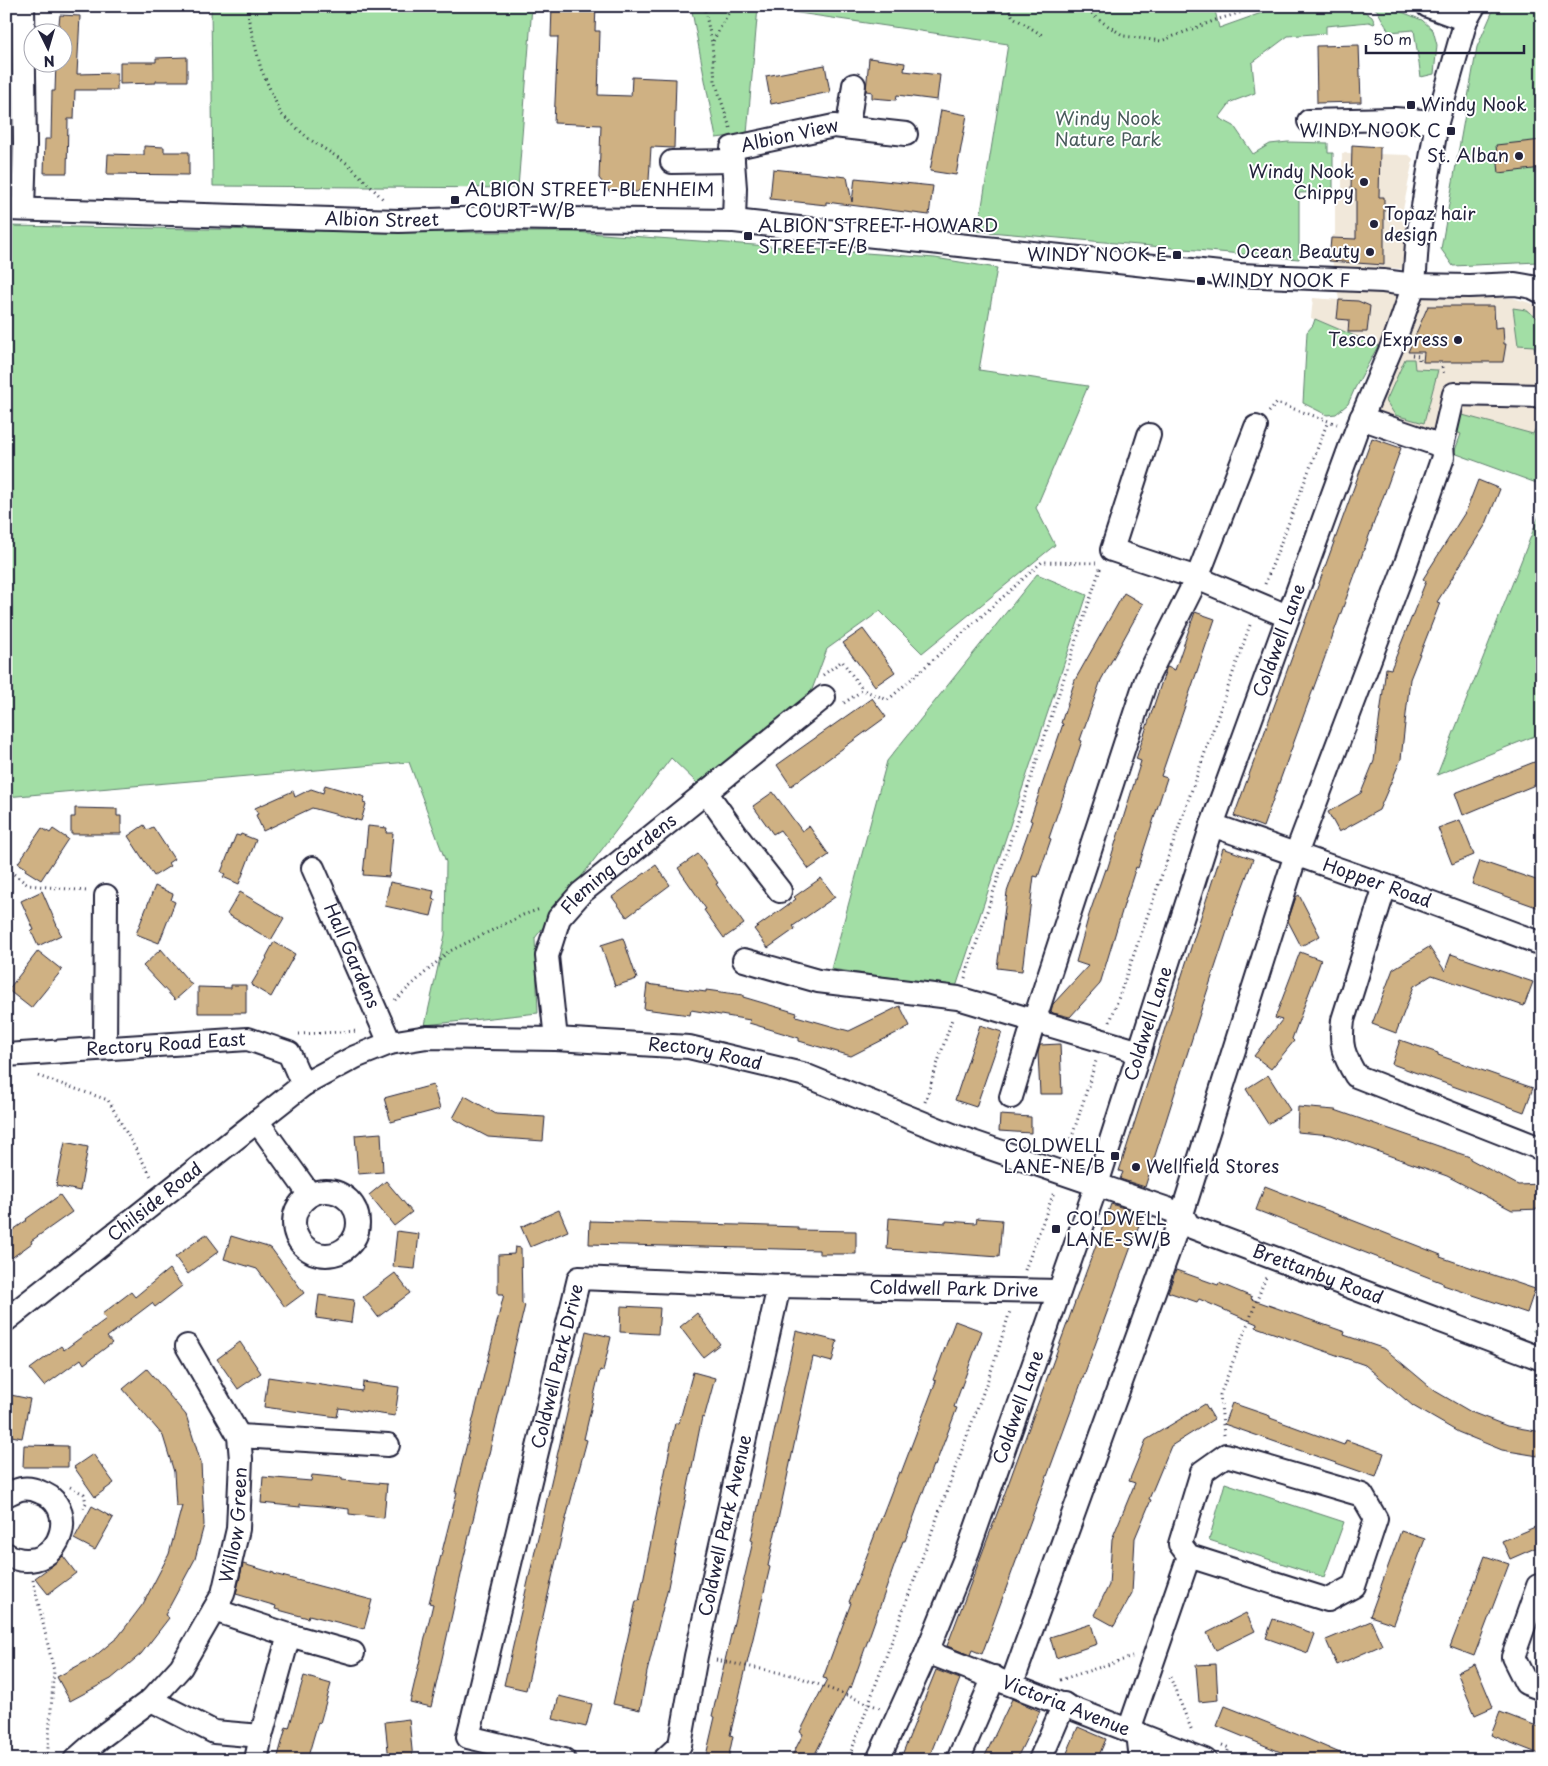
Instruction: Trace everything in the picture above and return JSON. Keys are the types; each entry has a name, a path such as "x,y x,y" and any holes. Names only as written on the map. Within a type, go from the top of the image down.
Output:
{"street":[{"path":"15,209 26,145 15,33 23,6"},
{"path":"1428,6 1470,13"},
{"name":"Coldwell Lane","path":"878,1760 927,1652 968,1551 1097,1184 1212,825 1287,616 1359,425 1396,339 1414,285 1417,243 1437,122 1470,13"},
{"name":"Albion View","path":"848,126 854,85"},
{"path":"1309,121 1394,119 1437,122"},
{"name":"Albion View","path":"672,162 732,155 834,126 848,126 906,134"},
{"path":"732,155 735,188 734,221"},
{"name":"Albion Street","path":"15,209 399,221 490,218 734,221 1239,275 1383,281 1414,285 1469,286 1515,284 1532,286 1542,292"},
{"path":"958,1760 1003,1680 1182,1214 1296,854 1407,560 1443,457 1442,446 1454,394 1542,396"},
{"path":"1359,425 1442,446"},
{"path":"1011,1097 1034,1021 1146,680 1197,578 1256,427"},
{"path":"1149,436 1112,550 1197,578 1287,616"},
{"name":"Fleming Gardens","path":"556,1039 547,956 559,918 581,894 824,696"},
{"path":"706,792 740,840 780,891"},
{"name":"Hopper Road","path":"1212,825 1542,944"},
{"name":"Hall Gardens","path":"313,868 390,1043"},
{"path":"1385,886 1343,1020 1341,1040 1345,1058 1356,1076 1542,1149"},
{"path":"105,1048 106,896"},
{"path":"744,960 818,982 958,998 1140,1052"},
{"name":"Rectory Road","path":"303,1085 355,1057 390,1043 427,1037 556,1039 689,1047 802,1074 956,1136 1097,1184"},
{"name":"Rectory Road East","path":"6,1055 248,1039 289,1053 303,1085"},
{"name":"Chilside Road","path":"6,1320 303,1085"},
{"path":"257,1121 310,1195"},
{"name":"Brettanby Road","path":"1097,1184 1182,1214 1190,1226 1542,1359"},
{"name":"Coldwell Park Drive","path":"564,1760 468,1738 579,1278 779,1286 1059,1290"},
{"name":"Coldwell Park Avenue","path":"664,1760 680,1745 696,1656 779,1286"},
{"name":"Willow Green","path":"74,1760 151,1700 181,1667 223,1594 238,1529 241,1459 239,1436 187,1346"},
{"path":"239,1436 388,1445"},
{"path":"1226,1455 1362,1495 1376,1519 1354,1586 1328,1600 1189,1556 1180,1544 1202,1472 1226,1455"},
{"path":"6,1495 20,1489 33,1489 50,1496 58,1506 63,1526 60,1538 52,1550 41,1557 21,1560 6,1554"},
{"path":"1141,1760 1133,1731 1189,1556"},
{"path":"1542,1585 1538,1586 1513,1657 1526,1683 1542,1689"},
{"path":"214,1610 289,1635 353,1653"},
{"path":"256,1760 289,1635"},
{"name":"Victoria Avenue","path":"927,1652 1205,1760"},
{"path":"151,1700 214,1732 261,1736"},
{"path":"1040,1760 1064,1704"}],"path":[{"path":"248,6 249,21 261,69 281,114 310,139 348,164 379,194 399,221"},
{"path":"704,6 712,43 715,81 731,132 732,155"},
{"path":"712,43 730,10 736,6"},
{"path":"1007,6 1013,17 1042,36"},
{"path":"1085,6 1096,18 1124,36 1161,41 1216,20 1262,6"},
{"path":"1256,427 1277,403 1328,421 1359,425"},
{"path":"848,1760 995,1360 1017,1290 1061,1172 1103,1041 1257,603 1328,421"},
{"path":"863,690 838,707 824,696 820,677 842,661 863,690 888,700 1042,562 1102,563 919,1121"},
{"path":"6,868 28,886 81,889 106,896"},
{"path":"296,1034 360,1031 448,952 523,915 548,906"},
{"path":"36,1075 108,1100 163,1196"},
{"path":"1226,1455 1220,1395 1274,1258"},
{"path":"29,1560 54,1671 47,1760"},
{"path":"696,1656 796,1676 870,1703 899,1716"}],"shaded area":[{"path":"1342,153 1409,155 1413,159 1401,220 1413,233 1409,261 1403,269 1391,268 1389,291 1513,298 1534,304 1542,310 1542,453 1369,417 1400,353 1377,346 1311,318 1313,298 1339,300 1332,259 1333,235 1335,235 1335,193 1342,192"}],"green space":[{"path":"211,6 532,6 518,188 213,186"},
{"name":"Windy Nook Nature Park","path":"691,6 1214,6 1219,28 1281,6 1357,6 1372,17 1375,23 1326,26 1326,33 1288,36 1252,63 1255,93 1231,102 1219,118 1234,126 1253,154 1270,144 1288,142 1328,143 1328,153 1333,153 1333,192 1299,193 1299,259 978,231 1008,44 758,7 747,134 716,138"},
{"path":"1371,6 1387,6 1422,20 1433,30 1437,45 1434,74 1421,77 1414,30 1389,32 1377,10"},
{"path":"1495,6 1542,6 1542,264 1538,262 1453,266 1441,249 1477,47"},
{"path":"6,226 401,232 574,232 935,258 997,268 979,370 1088,386 1036,508 1055,545 922,653 880,611 827,649 810,695 697,783 671,758 535,938 538,1013 425,1025 445,935 446,862 409,762 6,797"},
{"path":"1513,308 1526,310 1542,321 1542,346 1535,350 1534,346 1518,345"},
{"path":"1315,319 1378,346 1348,404 1336,414 1327,415 1303,403 1307,332"},
{"path":"1405,359 1414,359 1415,369 1438,370 1424,423 1395,415 1386,401"},
{"path":"1455,413 1533,434 1542,415 1542,485 1454,453 1461,434 1451,430"},
{"path":"1542,508 1542,733 1437,775"},
{"path":"1037,574 1087,595 956,987 831,969 887,761"},
{"path":"1542,1299 1542,1335 1533,1331"},
{"path":"1225,1483 1344,1522 1324,1577 1209,1540"}],"building":[{"path":"552,6 596,6 595,31 600,31 598,95 631,96 632,77 676,79 674,148 651,147 649,180 637,192 609,191 599,178 601,125 554,123 558,37 551,37"},
{"path":"60,15 80,16 77,74 117,73 117,90 75,90 74,119 68,119 67,173 44,173 45,139 51,139 52,91 55,91 56,72 72,72 72,22 59,22"},
{"path":"1359,45 1361,102 1317,103 1316,46"},
{"path":"187,57 187,81 120,84 120,62 156,62 156,58"},
{"path":"869,58 905,63 904,71 940,75 937,100 897,95 896,100 872,98 872,92 866,91"},
{"path":"825,65 830,92 771,104 766,76"},
{"path":"941,110 967,115 956,175 930,171"},
{"name":"St. Alban","path":"1542,140 1542,168 1499,173 1496,145"},
{"path":"1352,145 1380,147 1379,197 1384,197 1384,265 1329,261 1331,238 1356,239 1356,190 1351,190"},
{"path":"144,146 164,147 164,152 189,152 189,175 107,174 108,154 144,155"},
{"path":"773,169 847,177 852,202 855,178 933,186 929,215 826,202 826,205 770,199"},
{"path":"1339,300 1358,301 1370,306 1367,332 1348,332 1349,320 1337,319"},
{"name":"Tesco Express","path":"1428,306 1494,306 1495,328 1503,327 1504,344 1506,344 1503,362 1423,362 1424,352 1408,352"},
{"path":"1372,438 1401,448 1263,827 1234,816"},
{"path":"1478,480 1500,489 1486,524 1437,602 1440,603 1410,679 1401,759 1379,810 1339,832 1328,812 1361,793 1374,761 1386,668 1391,669 1426,581 1423,579 1466,511"},
{"path":"1124,593 1143,604 1101,680 1049,838 1051,839 1038,877 1034,876 1022,971 997,968 1007,892 1032,821 1030,820 1063,724 1061,723 1075,680"},
{"path":"1195,612 1215,619 1161,776 1167,778 1138,868 1136,867 1100,984 1070,1017 1053,1013 1051,1011 1053,1004 1088,966 1076,962 1089,915 1105,869 1107,870 1141,761 1136,759 1166,669 1167,667 1175,670"},
{"path":"863,629 895,672 875,686 843,643"},
{"path":"872,698 886,717 791,786 777,765"},
{"path":"1542,759 1542,782 1463,815 1455,793"},
{"path":"325,785 365,797 363,803 366,804 361,821 312,808 263,831 255,808 293,791 295,797 311,789 323,793"},
{"path":"773,792 802,831 809,826 829,855 809,869 780,830 773,834 753,806"},
{"path":"75,808 117,809 117,816 121,816 121,834 71,834 71,817 75,817"},
{"path":"1460,820 1474,855 1452,864 1438,828"},
{"path":"144,825 147,830 153,827 174,859 168,863 170,866 154,876 128,836"},
{"path":"368,826 387,828 386,833 393,833 389,877 363,875"},
{"path":"42,828 50,833 53,829 68,839 41,880 18,863"},
{"path":"241,834 256,840 239,884 223,877 225,874 221,872 236,835 240,836"},
{"path":"1223,848 1253,859 1203,1004 1145,1187 1120,1179 1123,1172 1119,1171"},
{"path":"698,854 744,924 724,938 678,868"},
{"path":"1480,861 1542,882 1542,909 1472,884"},
{"path":"656,865 670,885 627,917 612,897"},
{"path":"821,878 835,897 793,926 795,929 768,948 754,929 796,899 794,897"},
{"path":"390,882 434,891 432,899 435,900 431,916 385,906"},
{"path":"155,886 173,894 171,900 175,902 159,943 136,934"},
{"path":"42,891 61,935 38,946 31,931 34,930 21,901"},
{"path":"240,892 284,918 271,940 227,914"},
{"path":"1299,895 1320,936 1301,946 1288,921 1296,897"},
{"path":"623,938 637,979 615,986 601,945"},
{"path":"274,942 295,954 271,997 251,985"},
{"path":"1429,947 1445,971 1451,954 1533,982 1524,1006 1432,975 1414,986 1396,1033 1372,1024 1393,969"},
{"path":"161,949 192,985 175,1000 143,966"},
{"path":"38,951 62,970 31,1008 8,990"},
{"path":"1300,952 1321,960 1292,1039 1294,1041 1271,1069 1254,1056 1282,1020 1275,1018"},
{"path":"647,984 743,995 743,997 797,1013 796,1016 849,1031 900,1006 910,1026 851,1056 799,1041 799,1038 749,1023 750,1020 691,1010 690,1015 644,1009"},
{"path":"231,985 246,985 246,1013 198,1013 198,987 231,988"},
{"path":"980,1025 1002,1032 976,1107 955,1100"},
{"path":"1400,1040 1533,1088 1524,1112 1392,1064"},
{"path":"1060,1044 1062,1094 1040,1094 1038,1053 1040,1045"},
{"path":"1268,1075 1290,1110 1268,1124 1246,1089"},
{"path":"433,1085 440,1109 391,1122 384,1098"},
{"path":"465,1096 496,1114 545,1117 543,1141 488,1137 453,1118"},
{"path":"1298,1107 1335,1110 1470,1157 1470,1159 1518,1185 1542,1184 1542,1209 1512,1210 1447,1176 1331,1135 1297,1132"},
{"path":"1000,1115 1031,1117 1031,1133 999,1131"},
{"path":"381,1133 383,1172 358,1174 355,1135"},
{"path":"65,1142 88,1147 80,1191 56,1186"},
{"path":"386,1181 412,1212 394,1226 369,1195"},
{"path":"1265,1186 1441,1255 1440,1257 1535,1289 1527,1313 1443,1285 1443,1283 1256,1210"},
{"path":"60,1195 72,1212 31,1241 32,1243 6,1262 6,1235"},
{"path":"1111,1204 1143,1214 982,1654 972,1650 970,1655 947,1646"},
{"path":"559,1210 568,1231 530,1247 521,1227"},
{"path":"889,1218 946,1223 946,1221 976,1223 977,1218 1002,1220 999,1257 887,1249"},
{"path":"590,1221 798,1227 798,1230 856,1231 856,1254 819,1254 819,1250 589,1244"},
{"path":"397,1231 419,1234 415,1269 393,1267"},
{"path":"206,1234 219,1251 188,1274 175,1257"},
{"path":"231,1236 271,1248 304,1293 285,1307 257,1269 224,1259"},
{"path":"515,1247 521,1248 522,1304 525,1305 462,1565 431,1707 410,1702 433,1604 429,1603 504,1294 498,1294 498,1255 514,1254"},
{"path":"169,1269 182,1286 155,1307 152,1303 107,1337 112,1343 84,1364 81,1359 44,1386 30,1369 61,1346 64,1350 106,1319 102,1314 131,1292 135,1297"},
{"path":"1176,1270 1218,1285 1219,1283 1252,1297 1251,1299 1345,1332 1344,1335 1385,1349 1435,1391 1471,1412 1507,1426 1542,1432 1538,1456 1502,1450 1458,1432 1413,1406 1365,1365 1256,1327 1257,1324 1199,1299 1197,1302 1168,1292"},
{"path":"395,1273 410,1293 378,1317 363,1297"},
{"path":"319,1295 354,1300 351,1323 316,1318"},
{"path":"621,1306 660,1308 658,1334 620,1332"},
{"path":"697,1313 720,1344 703,1357 680,1327"},
{"path":"955,1321 982,1331 954,1407 957,1408 935,1466 933,1465 905,1541 903,1541 851,1688 849,1687 812,1760 790,1760 803,1734 800,1732 827,1679 823,1678 851,1603 849,1602 936,1381 933,1380"},
{"path":"586,1331 611,1337 603,1371 600,1370 584,1439 587,1440 563,1530 526,1690 504,1685"},
{"path":"796,1331 837,1341 832,1362 813,1357 768,1566 770,1567 730,1735 733,1736 728,1760 705,1760 715,1717 712,1716 753,1541 751,1540"},
{"path":"240,1342 261,1373 238,1389 217,1359"},
{"path":"147,1369 186,1415 201,1463 204,1525 195,1559 165,1615 169,1618 141,1654 111,1679 70,1701 57,1677 94,1657 118,1637 143,1604 169,1554 182,1506 176,1506 174,1472 163,1436 123,1389"},
{"path":"693,1372 715,1378 704,1418 702,1417 668,1587 647,1672 640,1710 613,1704 636,1601 639,1601 675,1423 679,1423"},
{"path":"268,1377 362,1391 363,1382 399,1387 395,1416 339,1408 337,1417 264,1407"},
{"path":"6,1394 30,1399 22,1438 6,1435"},
{"path":"1232,1403 1344,1445 1346,1440 1384,1453 1376,1477 1224,1424"},
{"path":"1205,1404 1214,1419 1171,1446 1149,1499 1151,1500 1135,1538 1132,1593 1114,1626 1094,1615 1109,1585 1112,1539 1135,1483 1129,1481 1146,1440"},
{"path":"24,1445 68,1446 68,1467 23,1467"},
{"path":"93,1454 114,1483 95,1497 74,1467"},
{"path":"312,1475 387,1484 384,1518 349,1514 349,1509 300,1504 300,1507 261,1503 263,1477 311,1481"},
{"path":"92,1506 113,1518 95,1550 74,1539"},
{"path":"1542,1524 1542,1545 1510,1559 1502,1541"},
{"path":"1401,1531 1425,1539 1394,1624 1370,1616"},
{"path":"63,1556 76,1573 48,1594 35,1578"},
{"path":"1485,1556 1509,1564 1474,1656 1450,1647"},
{"path":"243,1564 372,1600 364,1629 309,1615 308,1618 275,1609 276,1606 236,1594"},
{"path":"1246,1613 1255,1631 1216,1650 1207,1633"},
{"path":"1273,1619 1315,1634 1308,1653 1266,1638"},
{"path":"1371,1621 1382,1645 1337,1665 1326,1640"},
{"path":"1091,1624 1097,1644 1056,1658 1050,1637"},
{"path":"1216,1664 1218,1700 1199,1702 1196,1665"},
{"path":"1475,1664 1493,1707 1475,1715 1457,1672"},
{"path":"936,1670 960,1679 928,1760 900,1760"},
{"path":"304,1676 331,1684 320,1723 318,1722 307,1760 277,1760 286,1727 289,1728"},
{"path":"559,1696 592,1704 586,1727 553,1719"},
{"path":"1012,1699 1040,1711 1016,1760 983,1760"},
{"path":"1225,1706 1356,1760 1300,1760 1217,1726"},
{"path":"1500,1712 1542,1728 1542,1755 1491,1735"},
{"path":"409,1719 413,1760 389,1760 385,1722"},
{"path":"1078,1727 1106,1739 1097,1760 1064,1760"}],"place":[{"name":"Windy Nook","path":"1411,105"},
{"name":"WINDY NOOK C","path":"1451,131"},
{"name":"St. Alban","path":"1519,156"},
{"name":"Windy Nook Chippy","path":"1364,182"},
{"name":"ALBION STREET-BLENHEIM COURT-W/B","path":"455,200"},
{"name":"Topaz hair design","path":"1374,224"},
{"name":"ALBION STREET-HOWARD STREET-E/B","path":"748,236"},
{"name":"Ocean Beauty","path":"1370,252"},
{"name":"WINDY NOOK E","path":"1177,255"},
{"name":"WINDY NOOK F","path":"1201,281"},
{"name":"Tesco Express","path":"1458,340"},
{"name":"COLDWELL LANE-NE/B","path":"1115,1156"},
{"name":"Wellfield Stores","path":"1136,1167"},
{"name":"COLDWELL LANE-SW/B","path":"1056,1229"}]}
